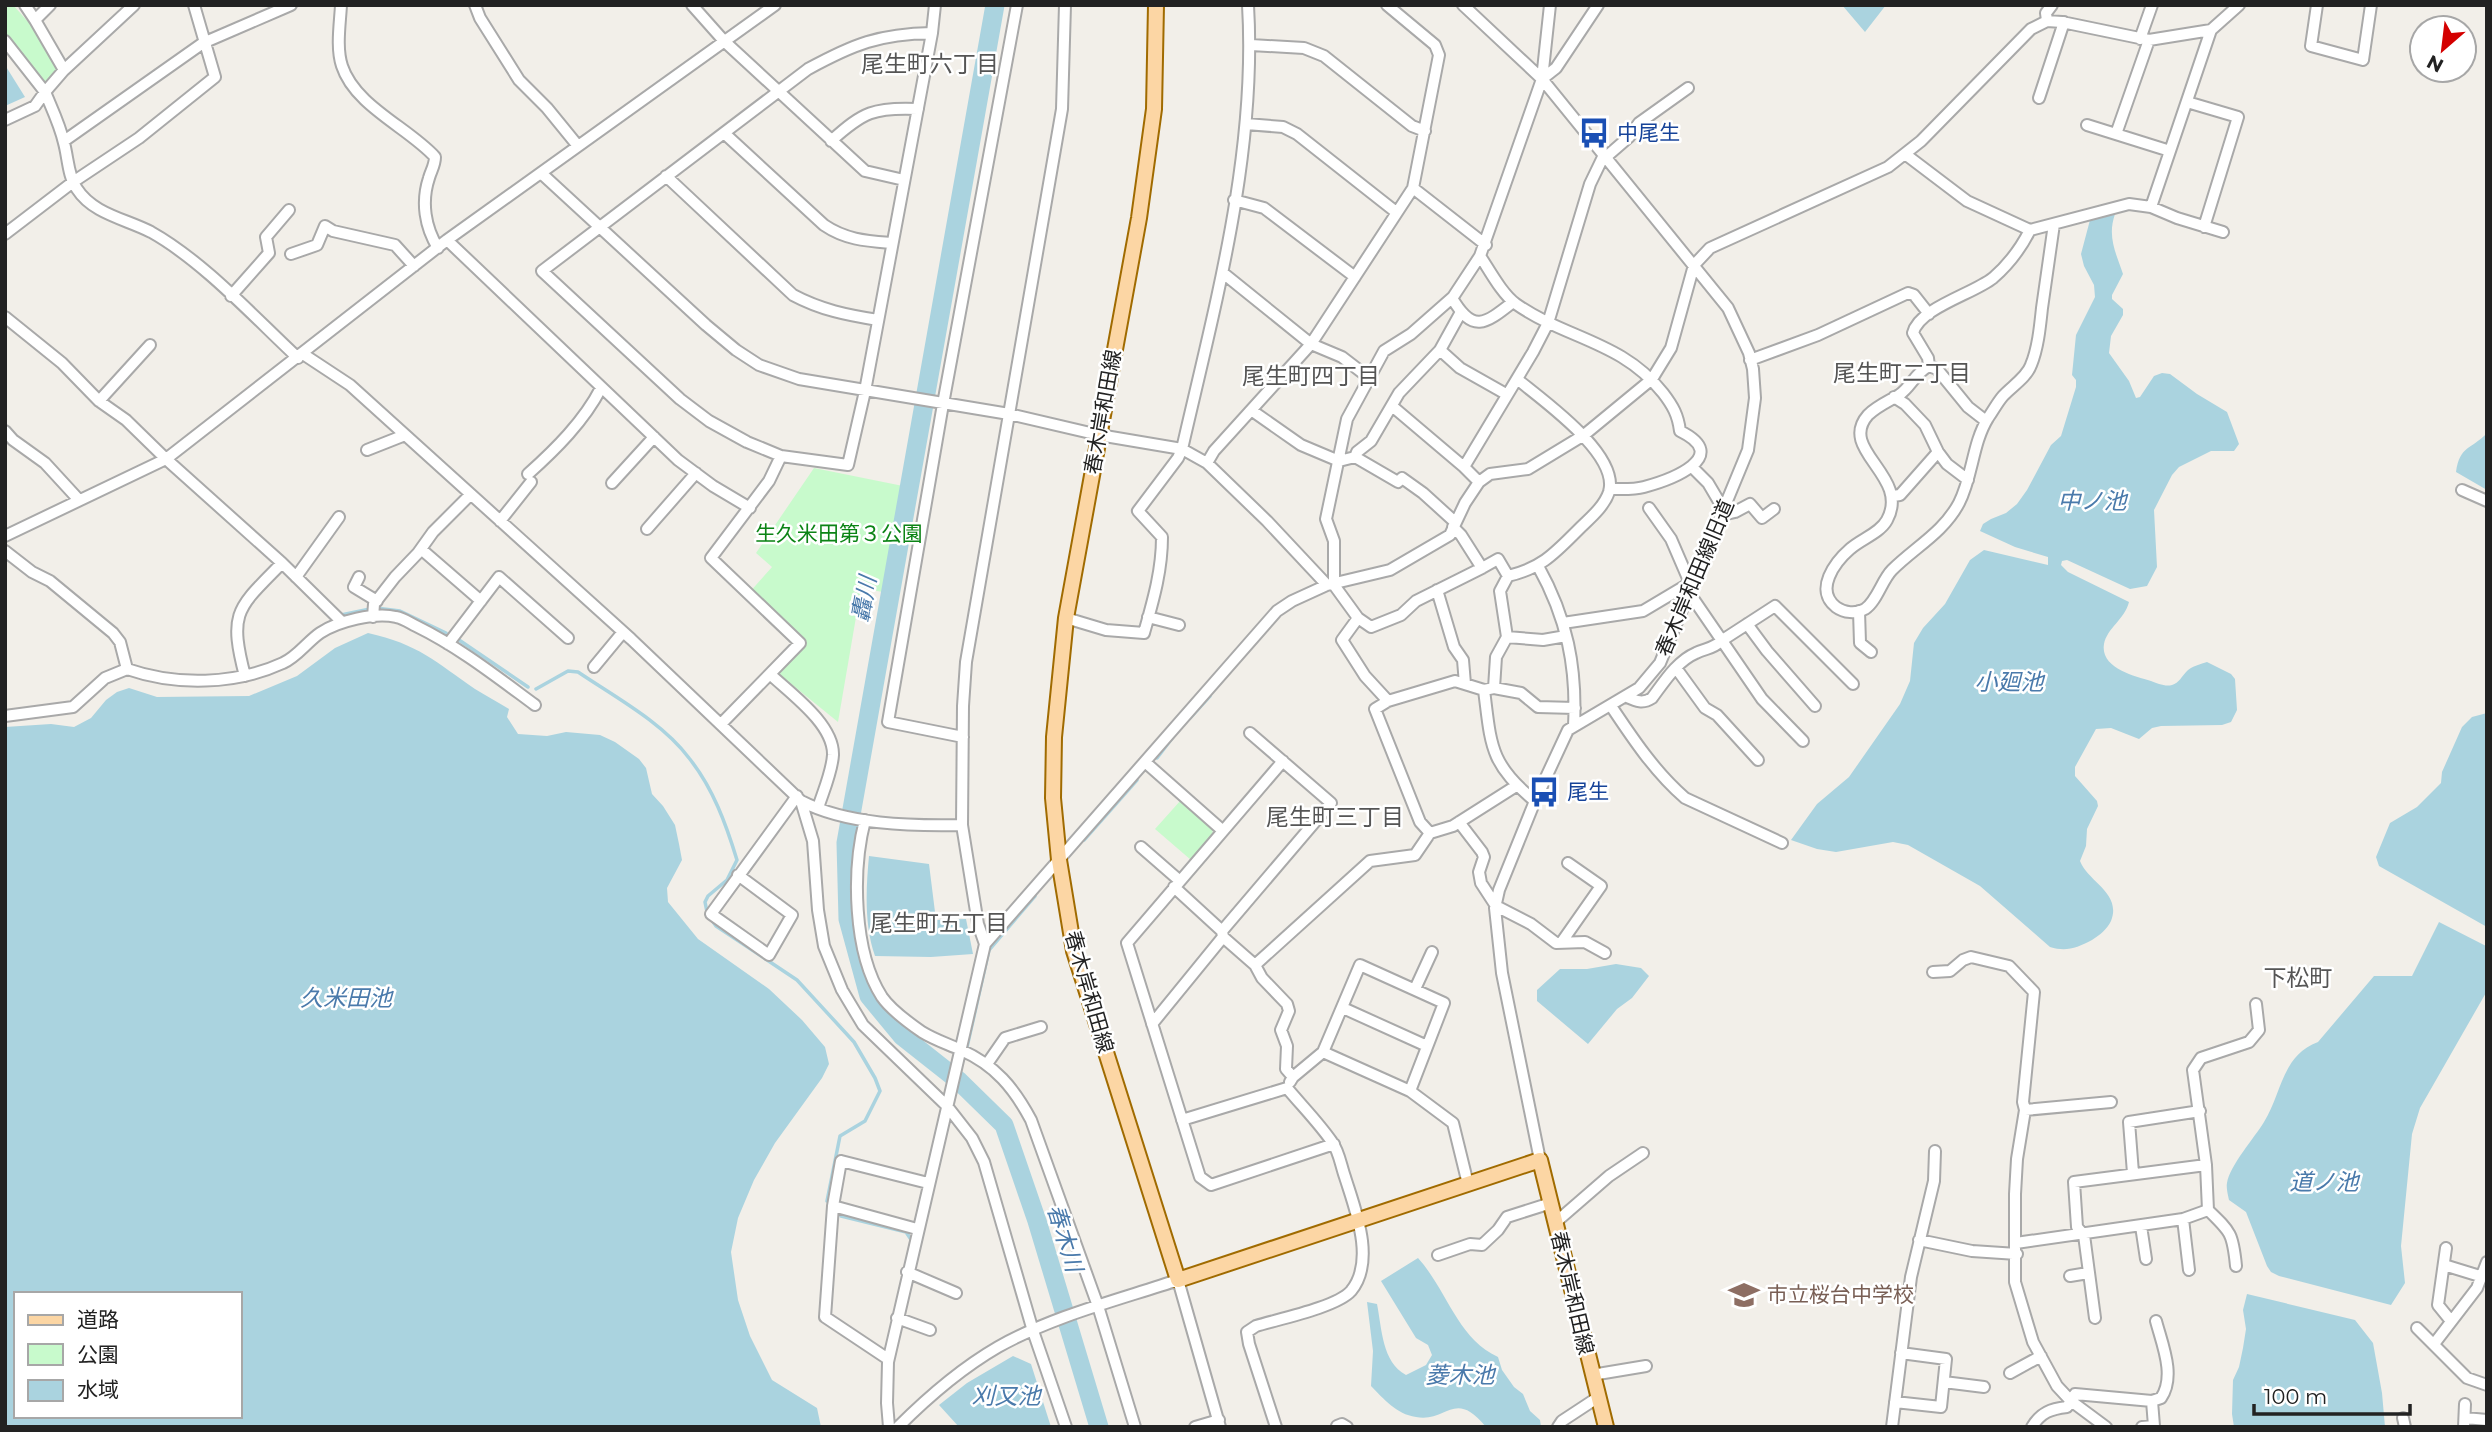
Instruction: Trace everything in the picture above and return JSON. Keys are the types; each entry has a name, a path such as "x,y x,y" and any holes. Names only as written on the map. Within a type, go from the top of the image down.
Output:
{"main road":[{"name":"春木岸和田線","path":"1156,5 1154,109 1139,218 1066,618 1054,737 1053,798 1059,860 1074,951 1178,1280"},
{"name":"春木岸和田線","path":"1539,1160 1606,1427"},
{"path":"1178,1280 1539,1160"}],"street":[{"path":"25,5 64,70"},
{"path":"35,20 50,5"},
{"path":"5,120 35,106 64,70 120,11 134,5"},
{"path":"5,234 73,182 139,138 215,76 194,5"},
{"path":"64,141 204,43 291,5"},
{"path":"341,5 342,65 350,82 384,116 435,157 425,196 430,235 653,437 713,486 751,508"},
{"path":"475,5 480,18 519,80 547,108 578,146"},
{"path":"692,5 724,41 865,171 904,180"},
{"path":"5,536 166,460 443,244 775,5"},
{"path":"932,33 874,38 808,69 542,271 680,399 728,432 781,456 848,466 865,391 932,33 935,5"},
{"path":"963,737 888,722 941,404 1017,5"},
{"path":"985,944 978,924 962,825 966,662 1062,109 1065,5"},
{"path":"1066,618 1106,629 1144,633 1159,578 1162,537 1138,511 1182,449 1223,273 1246,124 1251,45 1248,5"},
{"path":"1208,463 1214,451 1311,344 1413,188 1439,55 1436,45 1387,5"},
{"name":"春木岸和田線旧道","path":"1463,5 1542,79 1728,308 1751,360 1755,398 1752,437 1660,663 1639,688 1574,726 1565,735 1511,857 1496,906 1505,991 1539,1160"},
{"path":"1331,585 1334,541 1326,519 1347,419 1384,351 1411,334 1452,298 1486,245 1542,79 1550,5"},
{"path":"1542,79 1556,68 1598,5"},
{"path":"2036,5 2064,22 2145,40 2211,30"},
{"path":"2116,134 2145,40 2152,5"},
{"path":"2151,207 2211,30 2239,5"},
{"path":"2317,5 2311,46 2363,60 2371,5"},
{"path":"889,1427 888,1359 985,944 1277,611 1292,601 1331,585 1390,570 1450,535 1479,482 1490,474 1528,469 1584,435 1652,379 1671,348 1694,265 1710,248 1888,167 1922,141 2049,13"},
{"path":"2039,98 2064,22"},
{"path":"5,41 45,92 64,141 73,182 88,201 115,217 150,232 178,251 300,356 350,385 722,723 799,799 842,816 865,820 933,826 962,825"},
{"path":"1251,45 1304,48 1324,56 1412,126 1425,131"},
{"path":"1464,467 1548,323 1590,184 1605,156 1629,137 1639,123 1688,88"},
{"path":"2186,102 2238,117 2204,227"},
{"path":"831,141 867,113 890,108 918,109"},
{"path":"1246,124 1283,127 1297,134 1396,212"},
{"path":"2087,125 2170,150"},
{"path":"724,133 837,234 853,240 892,243"},
{"path":"1905,154 1967,201 2030,230 2129,204 2151,207 2223,232"},
{"path":"541,173 706,325 759,365 799,379 1009,414 1099,435 1182,449 1208,463 1331,585 1358,618 1371,627 1401,615 1416,601 1498,559 1508,576"},
{"path":"666,176 793,295 813,306 835,313 878,320"},
{"path":"1413,188 1486,245"},
{"path":"1234,200 1265,208 1355,277"},
{"path":"231,296 269,253 266,237 289,210"},
{"path":"1986,421 1968,407 1937,369 1929,366 1920,370 1904,391 1867,416 1861,426 1865,450 1888,483 1892,496 1888,519 1882,527 1849,550 1827,579 1828,598 1835,607 1845,612 1869,607 1892,570 1931,538 1958,505 1986,421 2002,397 2031,368 2040,326 2054,224"},
{"path":"291,254 317,245 325,226 395,244 414,266"},
{"path":"1929,366 1928,358 1913,333 1915,326 1929,314 1993,277 2011,259 2030,230"},
{"path":"1480,256 1513,302 1548,323 1601,345 1641,369 1676,409 1681,431 1694,438 1700,446 1701,456 1692,467 1644,487 1610,489"},
{"path":"1223,273 1311,344 1342,357 1368,377"},
{"path":"1751,360 1818,335 1908,293 1914,295 1929,314"},
{"path":"1452,298 1461,313 1470,320 1481,323 1490,320 1513,302"},
{"path":"1355,457 1357,452 1371,441 1399,393 1440,350 1461,313"},
{"path":"5,317 62,363 99,401 126,420 166,460 282,562 341,621"},
{"path":"99,401 150,345"},
{"path":"1440,350 1460,368 1506,394"},
{"path":"1517,379 1584,435 1599,455 1610,489 1601,506 1569,539 1538,566 1508,576 1500,591 1507,637 1496,657 1489,689 1491,748 1516,786 1535,801"},
{"path":"500,522 529,478 591,408 601,388"},
{"path":"1895,397 1925,425 1938,452 1956,472 1968,480"},
{"path":"1392,405 1479,482"},
{"path":"1251,410 1301,445 1339,461 1355,457 1398,482 1402,478 1423,493 1454,525 1482,568"},
{"path":"5,431 45,463 79,500"},
{"path":"367,450 405,435"},
{"path":"612,483 653,437"},
{"path":"1892,496 1899,495 1938,452"},
{"path":"722,723 800,643 711,558 751,508 781,456"},
{"path":"1692,467 1708,483 1723,513 1735,512 1750,504 1762,518 1774,509"},
{"path":"647,529 696,473"},
{"path":"2462,490 2487,501"},
{"path":"373,617 374,604 395,577 433,532 470,495"},
{"path":"1649,508 1671,539 1692,587 1721,641 1762,699 1803,741"},
{"path":"296,577 339,517"},
{"path":"421,549 481,601"},
{"path":"5,551 32,572 50,581 113,633 120,642 127,669"},
{"path":"245,676 235,632 241,607 282,562"},
{"path":"1538,566 1552,590 1573,664 1574,726"},
{"path":"359,577 354,587 377,601"},
{"path":"448,644 499,577 568,638"},
{"path":"1563,623 1643,611 1692,587"},
{"path":"1437,590 1454,647 1463,660 1465,684"},
{"path":"1627,697 1638,702 1652,698 1676,668 1696,653 1714,648 1775,606 1853,684"},
{"path":"1859,611 1860,643 1871,652"},
{"path":"5,716 73,707 105,678 127,669 148,676 180,680 212,681 245,676 285,663 319,633 341,621 373,617 397,617 448,644 536,705"},
{"path":"1148,617 1179,625"},
{"path":"1358,618 1342,640 1366,676 1388,701"},
{"path":"1747,624 1815,706"},
{"path":"594,667 623,632"},
{"path":"1507,637 1543,640 1566,636"},
{"path":"1676,668 1705,708 1717,715 1758,760"},
{"path":"769,674 825,726 831,738 833,755 818,808"},
{"path":"1430,834 1420,822 1375,709 1388,701 1455,681 1521,693 1538,706 1575,708"},
{"path":"1611,705 1640,750 1685,798 1782,843"},
{"path":"1152,1024 1331,803 1250,733"},
{"path":"1283,761 1127,943 1200,1177 1211,1185 1334,1144"},
{"path":"1145,762 1222,830"},
{"path":"1255,965 1370,861 1415,855 1430,834 1459,822 1516,786"},
{"path":"738,875 792,915 769,954 711,914 738,875 799,799"},
{"path":"799,799 813,842 818,910 824,946 842,990 863,1024 947,1106 972,1138 984,1162 1033,1331 1066,1427"},
{"path":"865,820 860,842 858,887 860,926 873,980 884,999 919,1030 936,1041 960,1049 987,1064 1004,1078 1019,1098 1031,1120 1098,1306 1135,1427"},
{"path":"1459,822 1482,852 1484,857 1479,872 1481,883 1496,906 1531,924 1556,943 1585,942 1605,953"},
{"path":"1141,847 1255,965 1262,978 1287,1004 1289,1011 1281,1030 1287,1046 1286,1069 1290,1083 1334,1144 1359,1220 1362,1265 1358,1280 1350,1292 1336,1302 1256,1326 1247,1332 1276,1427"},
{"path":"1561,943 1601,886 1568,863"},
{"path":"1415,989 1432,952"},
{"path":"1933,972 1950,971 1971,957 2009,966 2034,992 2023,1102 2025,1110 2017,1171 2015,1282 2033,1342 2057,1386 2071,1401 2106,1427"},
{"path":"1182,1120 1290,1083 1323,1052 1360,965 1444,1003 1410,1091"},
{"path":"2236,1266 2234,1241 2227,1228 2208,1210 2206,1165 2193,1070 2201,1058 2249,1042 2259,1030 2256,1004"},
{"path":"1342,1008 1427,1046"},
{"path":"987,1064 1005,1038 1041,1027"},
{"path":"1323,1052 1410,1091 1453,1123 1468,1184"},
{"path":"2025,1110 2111,1102"},
{"path":"2133,1173 2129,1122 2200,1111"},
{"path":"1892,1427 1911,1276 1934,1181 1935,1151"},
{"path":"1556,1222 1609,1176 1643,1153"},
{"path":"888,1359 825,1317 833,1206 841,1161 928,1183"},
{"path":"2095,1318 2084,1235 2077,1227 2074,1182 2206,1165"},
{"path":"1438,1255 1470,1244 1482,1245 1507,1217 1551,1203"},
{"path":"833,1206 917,1229"},
{"path":"1919,1240 1972,1251 2017,1248 2183,1219 2208,1210"},
{"path":"2183,1219 2189,1270"},
{"path":"2141,1226 2146,1259"},
{"path":"2446,1248 2438,1305 2451,1321"},
{"path":"2434,1344 2483,1277 2487,1262"},
{"path":"2444,1265 2483,1277"},
{"path":"907,1272 956,1293"},
{"path":"2070,1276 2088,1273"},
{"path":"898,1427 947,1381 1001,1346 1054,1322 1178,1280 1219,1424 1195,1427"},
{"path":"897,1318 930,1330"},
{"path":"2032,1427 2049,1409 2067,1407 2075,1394 2152,1401 2161,1398 2166,1390 2168,1377 2156,1321"},
{"path":"2417,1328 2467,1378 2487,1385"},
{"path":"1895,1402 1941,1407 1946,1359 1901,1353"},
{"path":"2010,1373 2040,1356"},
{"path":"1592,1375 1646,1366"},
{"path":"1944,1382 1984,1387"},
{"path":"1558,1427 1562,1421 1597,1398"},
{"path":"2142,1427 2154,1426 2152,1401"},
{"path":"2465,1405 2464,1422 2487,1420"},
{"path":"1337,1426 1342,1424 1348,1427"}],"green space":[{"path":"5,5 13,5 31,25 57,69 44,83 5,33"},
{"name":"生久米田第３公園","path":"814,468 908,487 888,593 861,588 838,722 774,670 805,643 748,594 772,567 756,553"},
{"path":"1181,800 1212,827 1213,835 1191,860 1155,829"}],"water":[{"path":"1842,5 1886,5 1865,32"},
{"path":"5,65 25,97 5,106"},
{"name":"小廻池","path":"2115,214 2112,238 2123,274 2112,299 2123,309 2123,315 2111,336 2109,353 2129,381 2136,398 2140,397 2154,376 2170,374 2227,412 2239,444 2234,451 2211,451 2179,467 2172,475 2154,510 2157,567 2147,586 2130,589 2067,560 2062,561 2061,565 2068,572 2129,602 2104,644 2107,659 2113,665 2136,676 2169,685 2177,683 2191,668 2207,662 2231,674 2235,679 2237,710 2231,722 2222,725 2161,726 2152,728 2139,739 2111,728 2096,729 2075,767 2075,776 2097,801 2098,806 2087,829 2086,846 2080,861 2108,895 2113,911 2111,921 2098,936 2076,947 2061,949 2050,947 1980,886 1908,845 1893,842 1836,852 1791,840 1817,804 1849,777 1900,704 1910,681 1914,643 1923,628 1945,604 1970,560 1984,550 2048,565 2048,557 2015,547 1980,531 1983,524 2006,513 2017,504 2051,445 2061,436 2076,387 2076,380 2072,375 2076,335 2095,297 2094,285 2081,254 2090,220"},
{"path":"2487,433 2487,490 2456,472 2463,452"},
{"name":"久米田池","path":"368,633 385,637 414,648 509,709 507,717 518,734 547,736 566,732 600,735 639,759 646,768 652,794 675,825 682,860 667,888 668,902 698,939 769,989 802,1020 825,1047 829,1064 822,1078 775,1143 754,1180 738,1218 731,1252 738,1300 750,1336 772,1380 817,1408 821,1427 5,1427 5,727 51,724 74,727 91,718 106,700 117,692 129,688 157,697 249,696 297,676 335,648"},
{"path":"2487,713 2487,927 2379,866 2376,857 2390,823 2417,807 2441,783 2442,772 2462,727 2472,717"},
{"path":"869,856 929,864 936,920 966,919 973,954 931,957 875,956 867,919"},
{"name":"道ノ池","path":"2439,922 2486,946 2487,991 2420,1108 2412,1134 2401,1246 2405,1283 2391,1305 2279,1276 2267,1266 2246,1212 2229,1200 2229,1176 2264,1122 2284,1076 2297,1056 2318,1042 2374,976 2412,976"},
{"path":"1616,964 1641,968 1649,976 1588,1044 1537,1001 1537,990 1560,969 1587,969"},
{"name":"菱木池","path":"1418,1258 1462,1326 1484,1349 1498,1357 1502,1370 1514,1387 1523,1394 1530,1411 1540,1420 1541,1427 1486,1427 1475,1416 1458,1408 1427,1418 1416,1417 1402,1413 1371,1386 1373,1351 1367,1302 1377,1304 1384,1344 1398,1369 1406,1375 1426,1365 1432,1355 1428,1345 1416,1338 1381,1281"},
{"path":"2247,1294 2355,1320 2373,1343 2385,1427 2234,1427 2233,1380 2243,1348 2246,1329 2243,1310"},
{"name":"刈又池","path":"1013,1356 1031,1364 1051,1427 959,1427 939,1405 967,1383"}],"waterway":[{"name":"轟川","path":"995,5 846,843 848,919 869,996 902,1036 959,1081 1004,1125 1037,1221 1099,1427"},
{"path":"376,608 400,611 446,633"},
{"path":"341,615 370,609"},
{"path":"459,640 528,687"},
{"path":"536,689 568,671 578,672 637,711 678,745 698,770 712,794 737,860 727,880 708,896 705,902 711,919 716,926 797,980 854,1042 875,1078 880,1091 865,1121 840,1136 827,1201"},
{"path":"1190,718 1210,696"},
{"path":"1157,758 1173,737"},
{"path":"1084,840 1137,780"},
{"path":"967,1047 989,950 1035,896"},
{"path":"841,1216 906,1232 910,1238"}],"place":[{"name":"中尾生","path":"1594,133"},
{"name":"尾生","path":"1544,792"},
{"name":"市立桜台中学校","path":"1744,1295"}],"district":[{"name":"尾生町六丁目","path":"930,64"},
{"name":"尾生町二丁目","path":"1902,373"},
{"name":"尾生町四丁目","path":"1311,376"},
{"name":"尾生町三丁目","path":"1335,817"},
{"name":"尾生町五丁目","path":"939,923"},
{"name":"下松町","path":"2298,978"}],"water label":[{"name":"中ノ池","path":"2092,501"},
{"name":"春木川","path":"1065,1238"}]}
